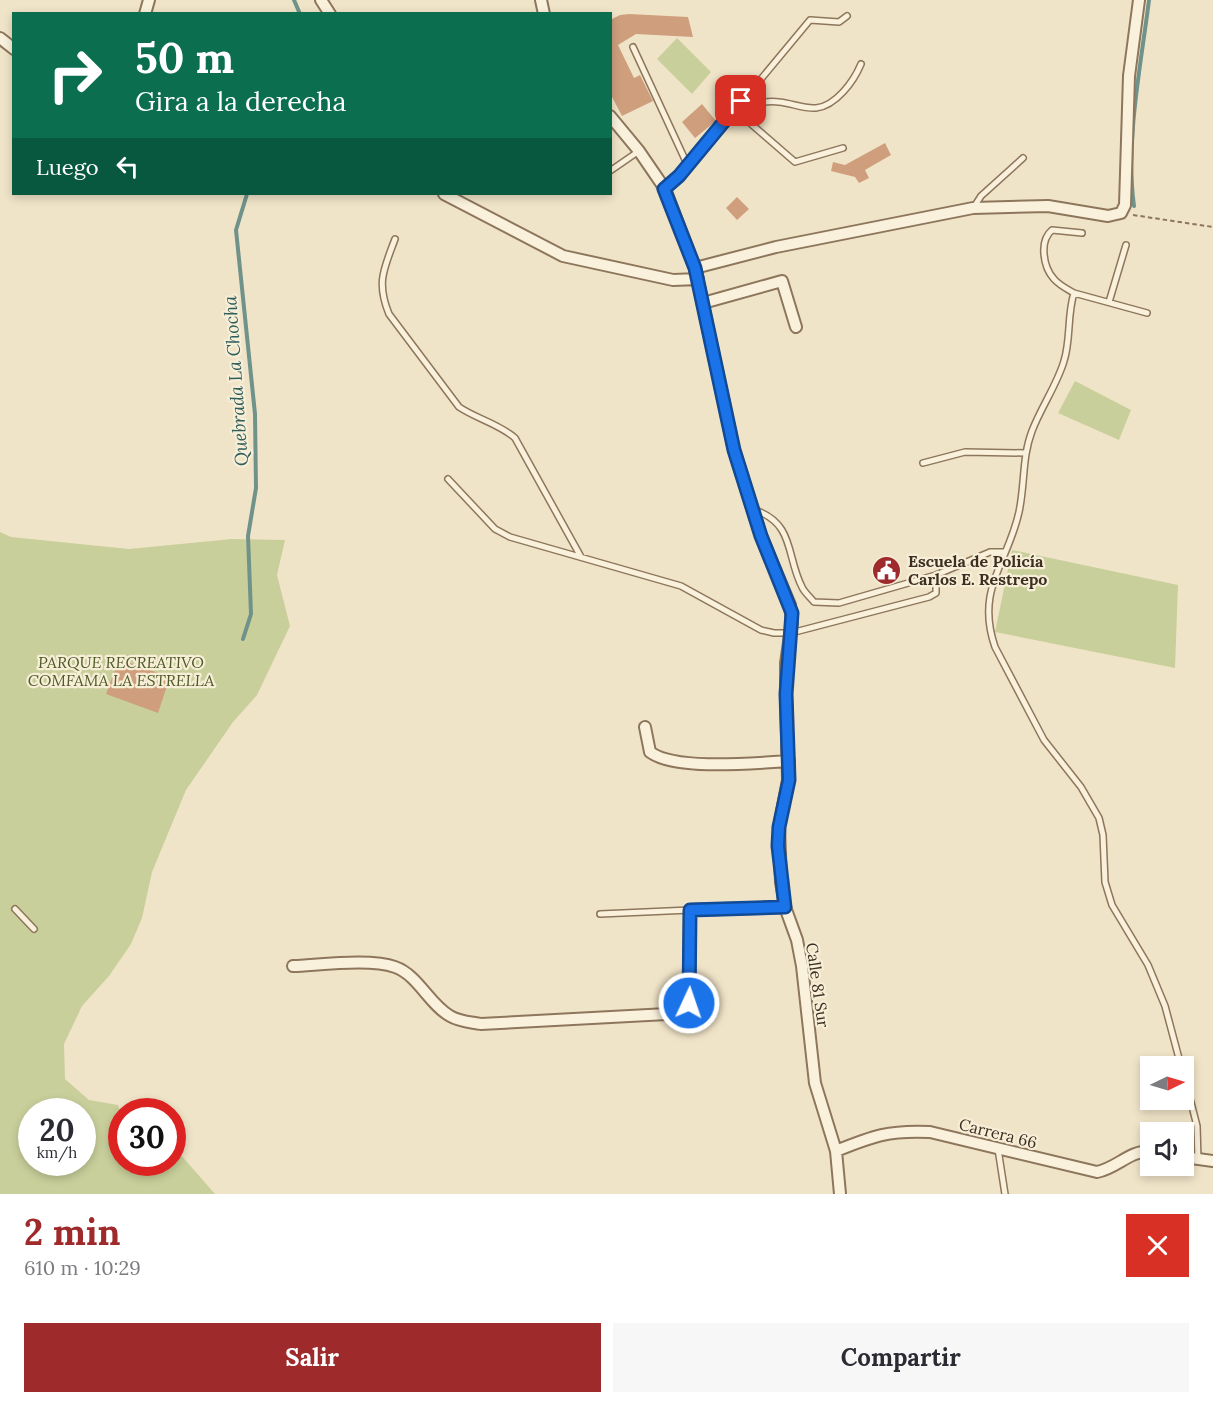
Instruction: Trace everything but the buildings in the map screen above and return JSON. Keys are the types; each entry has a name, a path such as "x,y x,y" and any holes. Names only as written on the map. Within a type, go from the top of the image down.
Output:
{"street":[{"path":"446,195 563,256 673,280 776,247 973,208 1048,206 1108,216 1121,213 1125,205 1129,76 1139,0"},
{"path":"0,38 12,47"},
{"name":"Calle 81 Sur","path":"612,118 639,151 664,189 696,274 734,450 755,510 761,536 790,605 791,633 786,663 789,780 779,827 778,846 785,907 797,940 802,966 815,1083 836,1151 840,1194"},
{"path":"703,303 782,281 796,327"},
{"path":"645,727 650,752 659,759 710,764 789,761"},
{"path":"293,966 381,964 396,967 407,974 450,1016 462,1021 482,1024 667,1014 686,1008 689,1003 690,910 785,907"},
{"name":"Carrera 66","path":"836,1151 876,1134 905,1130 930,1132 1096,1172 1106,1170 1133,1153 1140,1152"},
{"path":"1194,1159 1213,1161"}],"lane":[{"path":"664,189 688,166 810,20 839,22 847,16"},
{"path":"633,47 688,166"},
{"path":"735,110 771,102 813,109 822,107 846,91 855,80 861,64"},
{"path":"735,110 795,162 843,148"},
{"path":"612,170 639,151"},
{"path":"973,208 981,196 1023,158"},
{"path":"1082,233 1052,230 1046,235 1043,245 1049,272 1056,281 1074,293 1147,313"},
{"path":"395,239 382,273 381,296 389,314 459,407 471,415 507,430 515,438 581,557"},
{"path":"1108,302 1126,245"},
{"path":"1074,293 1065,360 1024,453 1019,511 1015,528 1003,552 991,588 988,610 989,630 1044,740 1081,787 1099,818 1103,835 1106,882 1112,905 1148,965 1165,1006 1178,1056"},
{"path":"923,463 965,452 1024,453"},
{"path":"448,479 495,529 510,537 681,586 761,630 774,633 791,633 929,597 936,593 936,575"},
{"path":"755,510 770,515 786,534 802,588 814,602 839,603 936,575 990,552 1003,552"},
{"path":"15,909 34,929"},
{"path":"600,914 690,910"},
{"path":"1193,1110 1197,1126 1198,1160"},
{"path":"998,1149 1005,1194"}],"path":[{"path":"1121,213 1213,227"}],"green space":[{"path":"677,38 711,72 692,94 657,59"},
{"path":"1075,381 1131,410 1119,440 1058,413"},
{"name":"PARQUE RECREATIVO COMFAMA LA ESTRELLA","path":"0,532 11,537 129,549 232,539 285,540 277,575 290,626 257,695 233,722 186,790 152,872 142,918 131,944 109,976 82,1006 64,1044 65,1079 87,1098 18,1098 18,1176 96,1176 96,1101 108,1103 108,1176 186,1176 186,1161 215,1194 0,1194"},
{"path":"1012,550 1178,585 1175,668 995,632"}],"waterway":[{"name":"Quebrada La Chocha","path":"294,0 299,12"},
{"path":"1134,206 1131,156 1138,77 1149,0"},
{"name":"Quebrada La Chocha","path":"243,639 251,614 248,536 256,488 255,414 236,230 247,195"}],"place":[{"name":"Escuela de Policía Carlos E. Restrepo","path":"887,570"}],"route":[{"path":"689,1003 690,910 785,907 778,846 779,827 789,780 786,663 792,613 761,536 755,510 734,450 715,351 695,268 664,189 679,176 741,101"}]}
